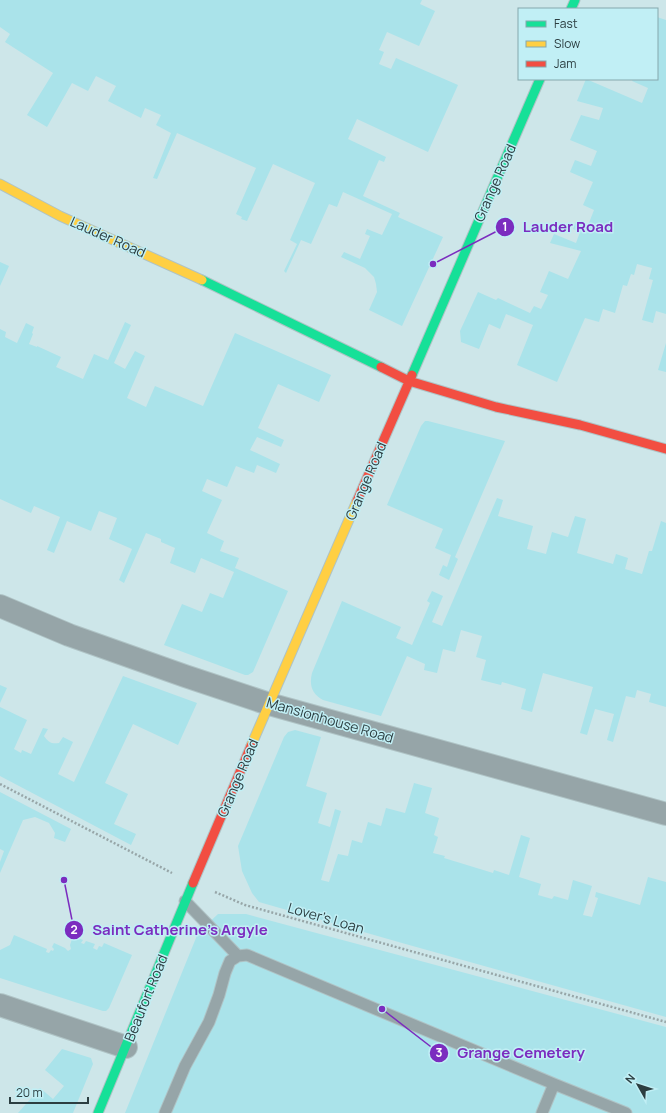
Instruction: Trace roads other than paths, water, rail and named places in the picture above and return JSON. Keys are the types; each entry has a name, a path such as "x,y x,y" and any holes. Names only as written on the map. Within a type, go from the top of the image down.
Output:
{"street":[{"name":"Grange Road","path":"193,883 540,80"},
{"name":"Lauder Road","path":"0,184 60,216 219,288 409,381 496,407 580,425 666,449"},
{"name":"Mansionhouse Road","path":"0,606 69,635 269,704 666,814"},
{"name":"Beaufort Road","path":"98,1113 193,883"},
{"path":"0,1005 126,1047"}],"lane":[{"path":"185,900 238,956"},
{"path":"166,1113 185,1066 209,1022 230,961 238,956 247,955 626,1113"},
{"path":"542,1113 554,1084"}],"place":[{"name":"Lauder Road","path":"433,264"},
{"name":"Saint Catherine's Argyle","path":"64,880"},
{"name":"Grange Cemetery","path":"382,1009"}]}
